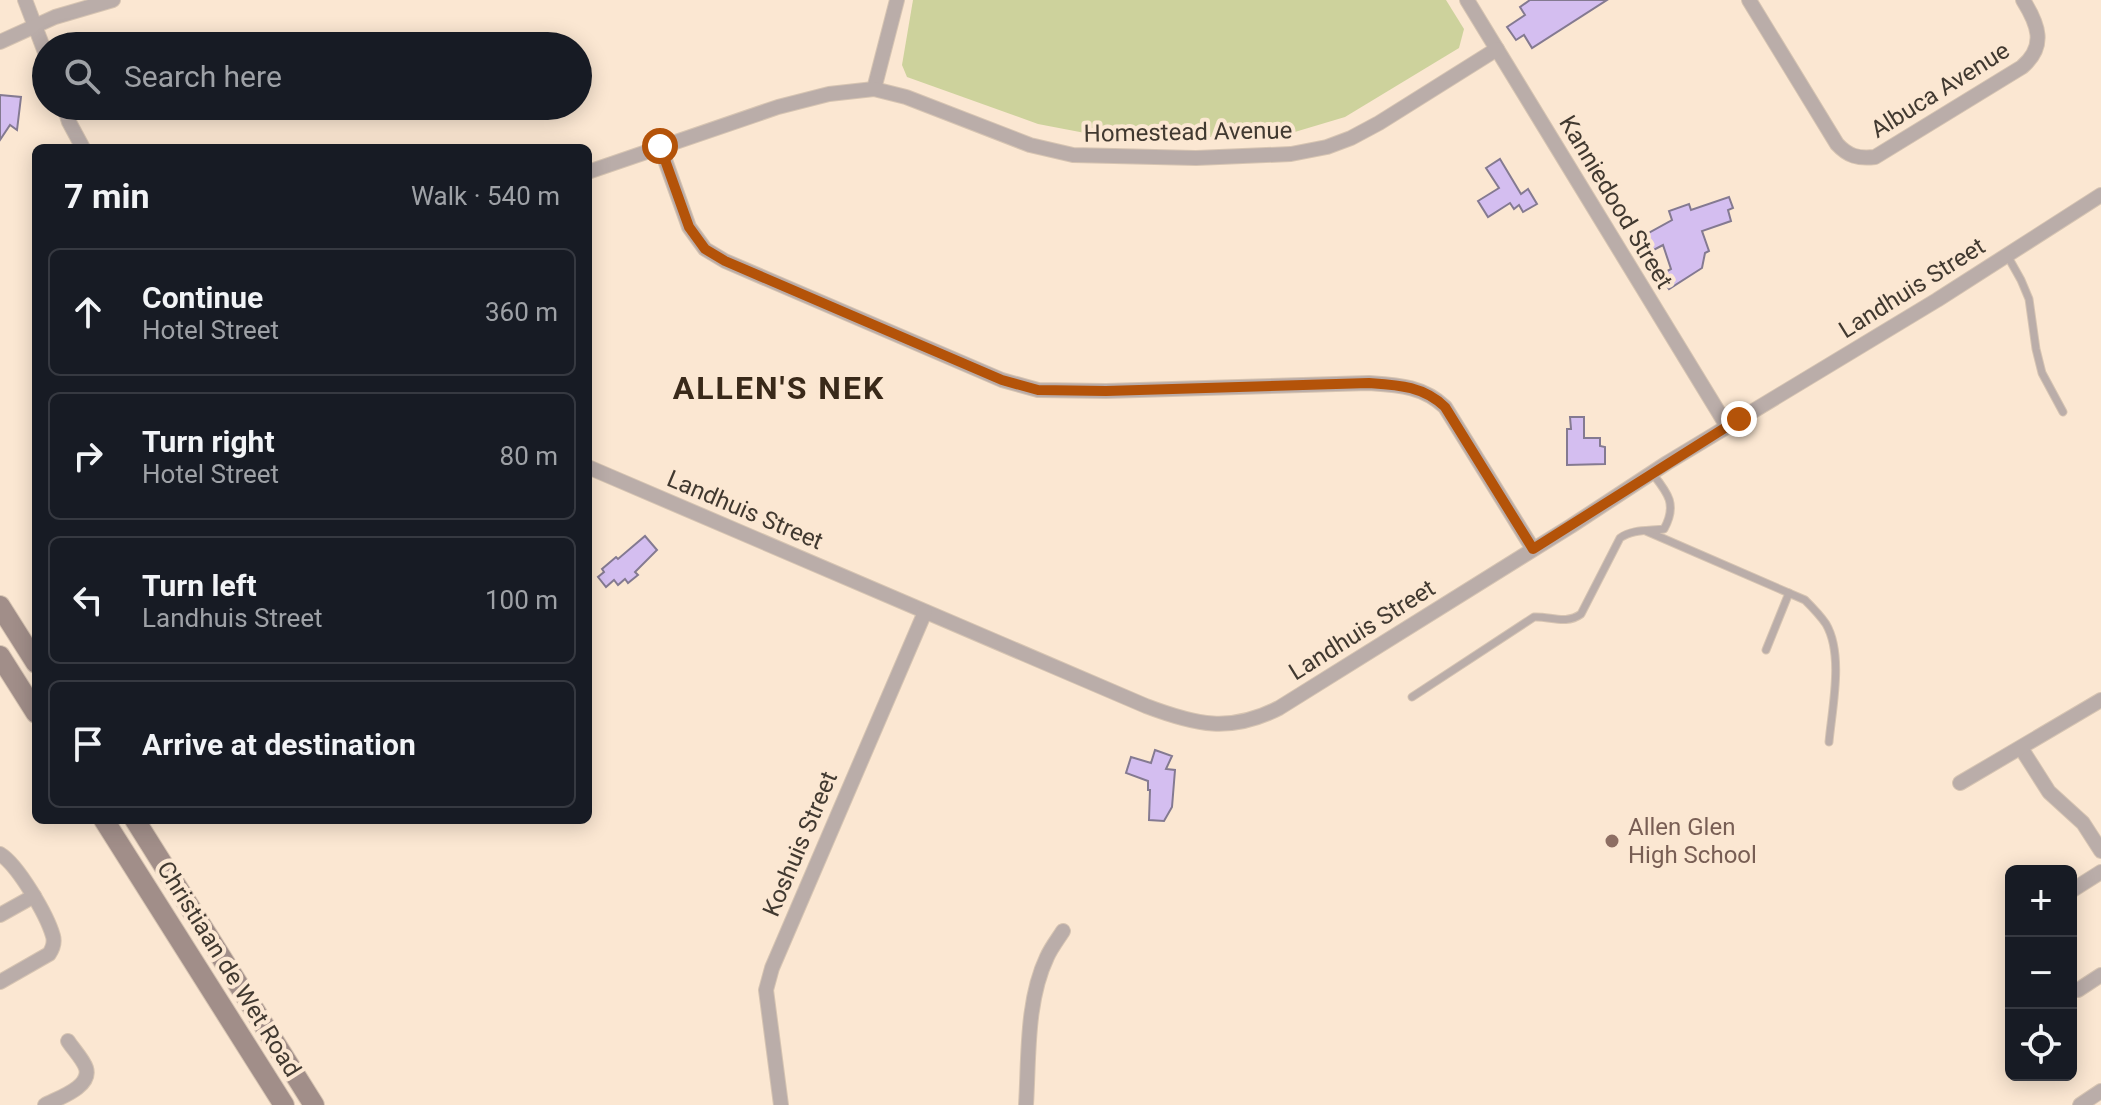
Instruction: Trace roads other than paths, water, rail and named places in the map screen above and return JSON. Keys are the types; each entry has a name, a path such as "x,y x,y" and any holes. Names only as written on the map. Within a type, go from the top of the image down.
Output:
{"main road":[{"path":"0,606 32,657"},
{"path":"0,656 32,707"},
{"name":"Christiaan de Wet Road","path":"107,824 284,1105"},
{"name":"Christiaan de Wet Road","path":"138,824 314,1105"}],"street":[{"path":"25,0 38,32"},
{"path":"0,42 55,17 113,0"},
{"path":"874,89 897,0"},
{"name":"Kanniedood Street","path":"1467,0 1727,426"},
{"name":"Albuca Avenue","path":"1749,0 1837,144 1845,152 1864,158 1875,157 2030,60 2036,52 2037,27 2023,0"},
{"name":"Homestead Avenue","path":"592,171 802,100 874,89 906,97 1030,145 1073,155 1196,158 1306,152 1351,138 1497,49"},
{"path":"68,120 81,144"},
{"path":"660,146 689,227 705,249 725,261 1002,380 1038,390 1163,390 1369,383 1398,385 1425,392 1445,407 1533,549"},
{"name":"Landhuis Street","path":"592,469 1169,715 1203,724 1225,725 1279,708 2101,195"},
{"name":"Koshuis Street","path":"781,1105 766,990 772,968 925,612"},
{"path":"1960,783 2101,700"},
{"path":"2021,748 2049,792 2083,823 2101,851"},
{"path":"0,854 9,860 34,896 54,938 49,954 0,982"},
{"path":"2077,887 2101,872"},
{"path":"0,915 34,896"},
{"path":"1026,1105 1038,981 1047,956 1063,931"},
{"path":"2078,990 2101,975"},
{"path":"45,1105 83,1084 86,1077 86,1068 68,1041"},
{"path":"2080,1105 2101,1091"}],"lane":[{"path":"2007,255 2029,299 2042,373 2063,412"},
{"path":"1412,697 1534,617 1565,620 1581,614 1620,538 1627,533 1664,529 1668,522 1669,495 1652,473"},
{"path":"1644,531 1805,600 1817,612 1832,637 1835,654 1829,742"},
{"path":"1766,650 1789,593"}],"place":[{"name":"Allen Glen High School","path":"1612,841"}],"district":[{"name":"ALLEN'S NEK","path":"779,388"}]}
